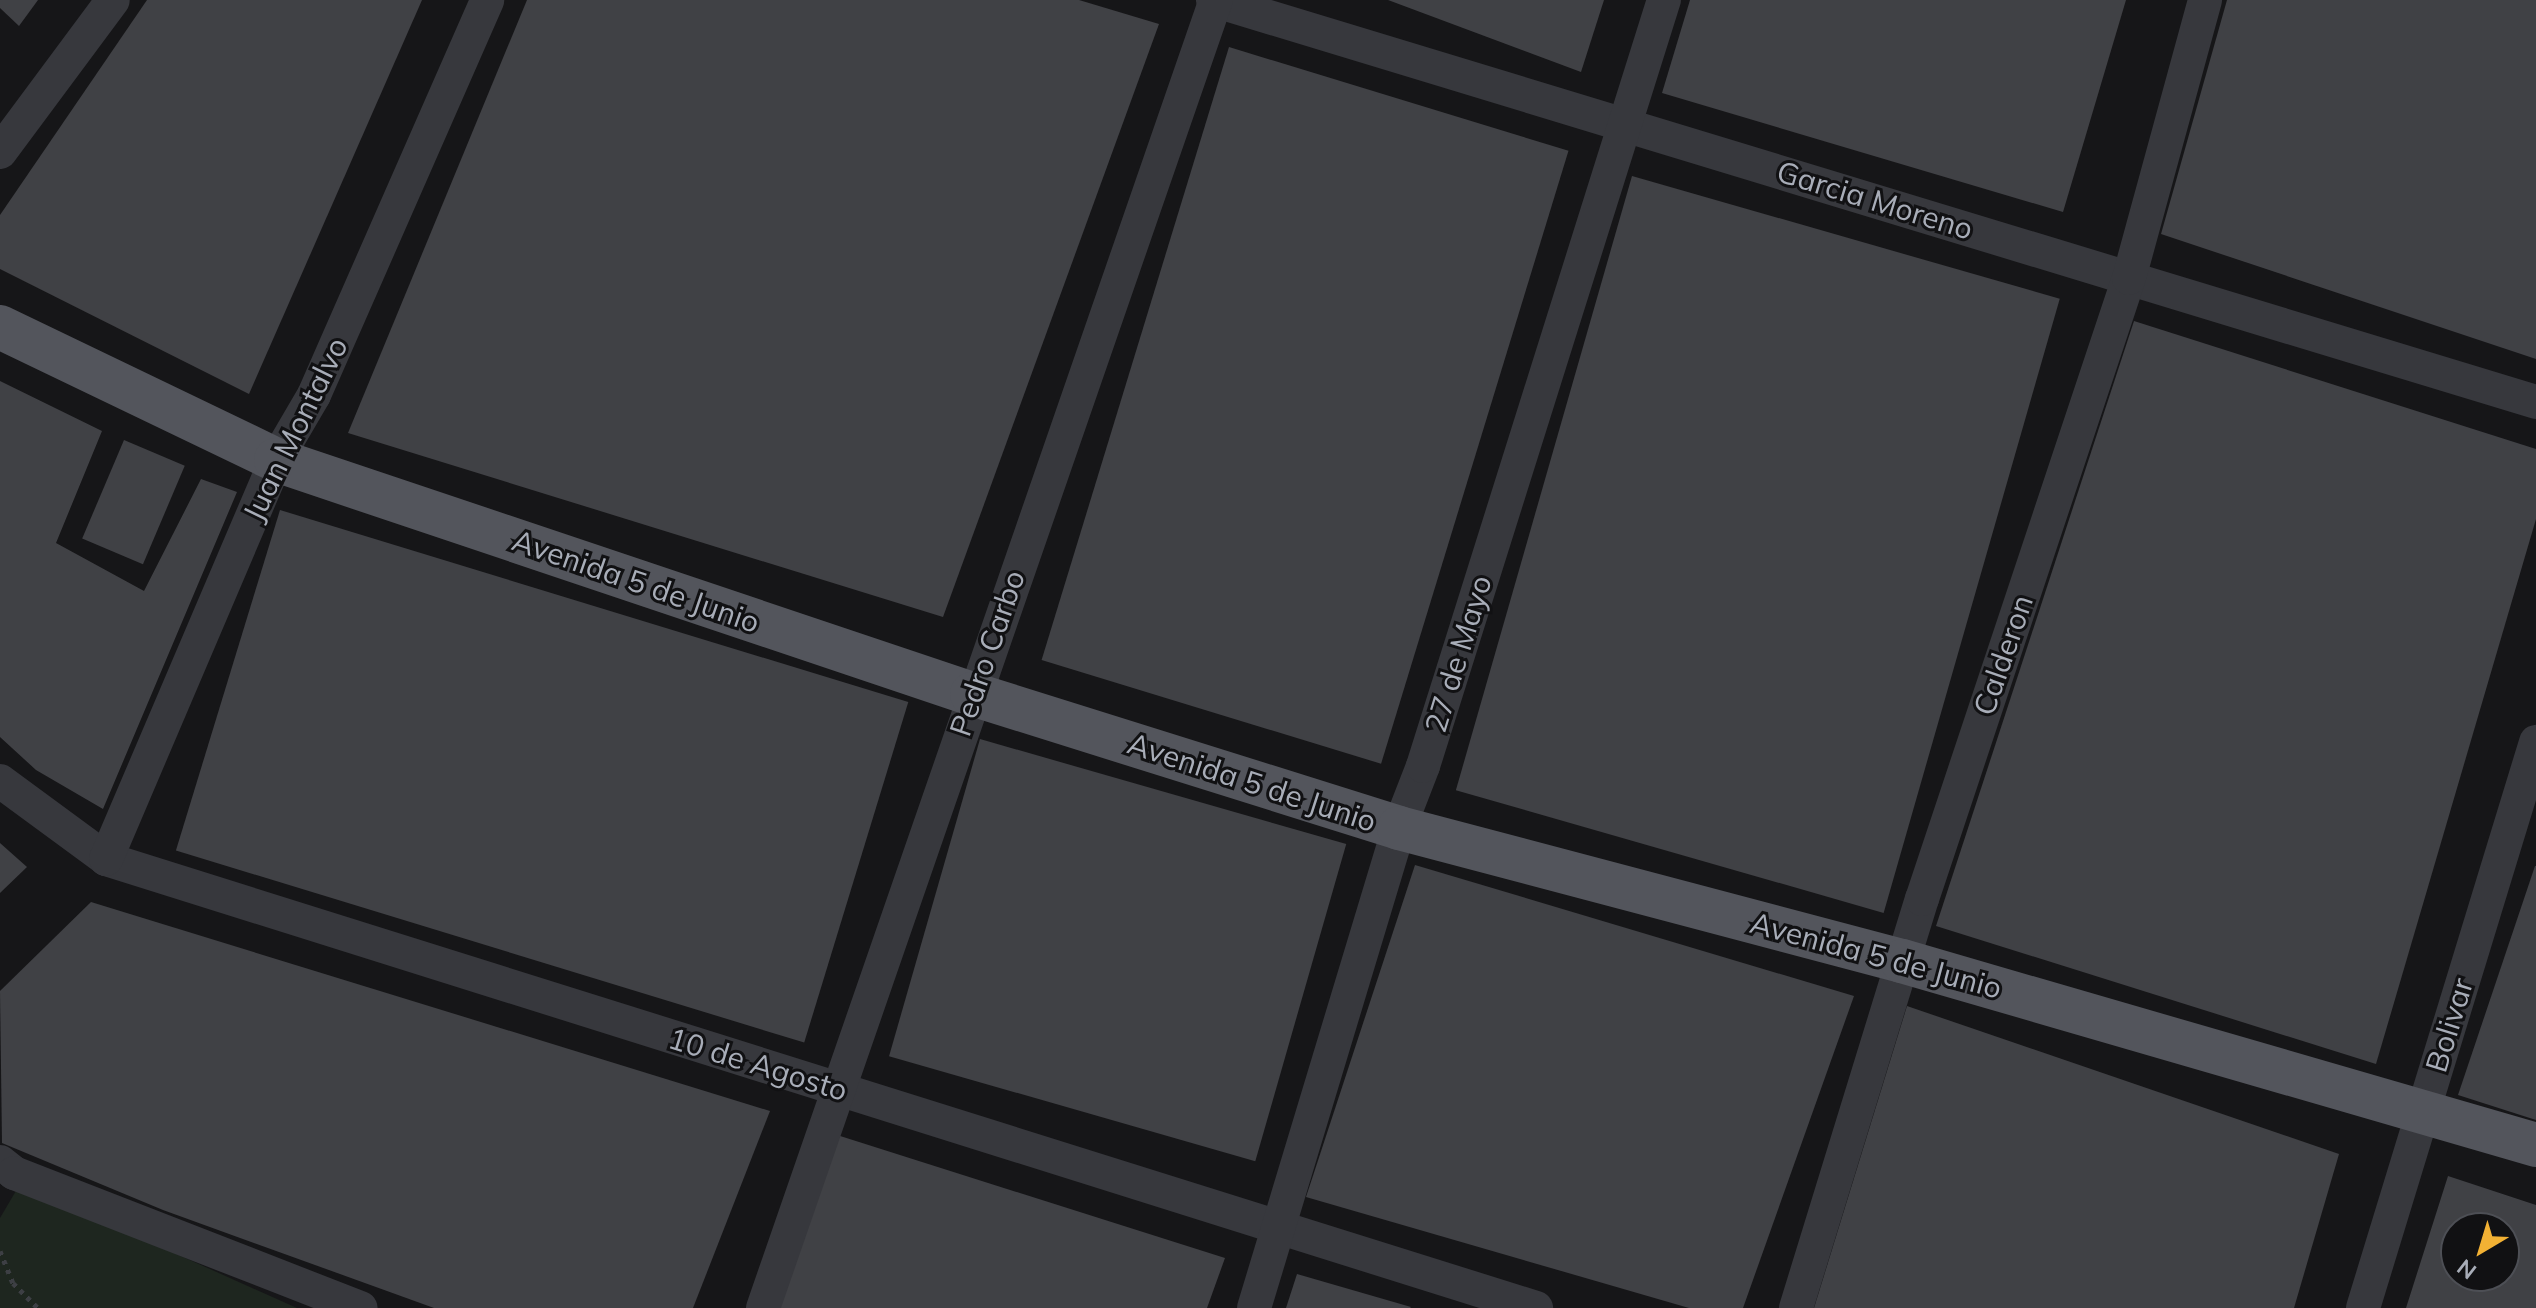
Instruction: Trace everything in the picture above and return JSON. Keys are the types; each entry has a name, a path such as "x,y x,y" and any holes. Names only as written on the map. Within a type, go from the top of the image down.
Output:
{"main road":[{"name":"Avenida 5 de Junio","path":"0,327 276,460 972,694 1399,828 1902,961 2536,1145"}],"street":[{"path":"0,152 113,0"},
{"name":"Juan Montalvo","path":"106,859 276,460 314,395 487,0"},
{"name":"Garcia Moreno","path":"1215,0 2536,402"},
{"name":"Pedro Carbo","path":"763,1308 842,1090 972,694 1215,0"},
{"name":"27 de Mayo","path":"1254,1308 1399,828 1423,766 1664,0"},
{"name":"Calderon","path":"1796,1308 1902,961 2129,278 2205,0"},
{"name":"Bolivar","path":"2363,1308 2536,742"},
{"name":"10 de Agosto","path":"0,781 106,859 1536,1308"},
{"path":"7,1168 361,1308"}],"path":[{"path":"0,1251 13,1283 38,1308"}],"shaded area":[{"path":"20,1184 297,1308 0,1308 0,1218"}],"building":[{"path":"0,0 38,0 19,26 0,8"},
{"path":"147,0 422,0 249,394 0,269 0,215"},
{"path":"527,0 1079,0 1159,24 943,617 348,433"},
{"path":"1388,0 1604,0 1581,72"},
{"path":"1690,0 2126,0 2063,212 1662,93"},
{"path":"2227,0 2536,0 2536,359 2161,234"},
{"path":"1229,47 1568,151 1381,764 1042,660"},
{"path":"1632,176 2060,299 1884,913 1456,790"},
{"path":"2134,321 2536,449 2536,519 2376,1064 1936,926"},
{"path":"0,381 102,431 56,543 144,591 201,479 237,492 103,809 36,770 0,737"},
{"path":"124,440 185,466 143,564 82,538"},
{"path":"280,510 908,702 804,1043 176,850"},
{"path":"980,739 1346,844 1255,1161 889,1056"},
{"path":"0,843 27,867 0,893"},
{"path":"1415,865 1854,996 1743,1308 1689,1308 1306,1197"},
{"path":"2536,866 2536,1120 2458,1095"},
{"path":"91,902 770,1111 693,1308 434,1308 163,1210 2,1143 0,991"},
{"path":"1907,1006 2339,1154 2294,1308 1814,1308"},
{"path":"837,1135 1225,1258 1207,1308 779,1308"},
{"path":"2448,1176 2536,1205 2536,1308 2406,1308"},
{"path":"1297,1274 1411,1307 1286,1308"}]}
